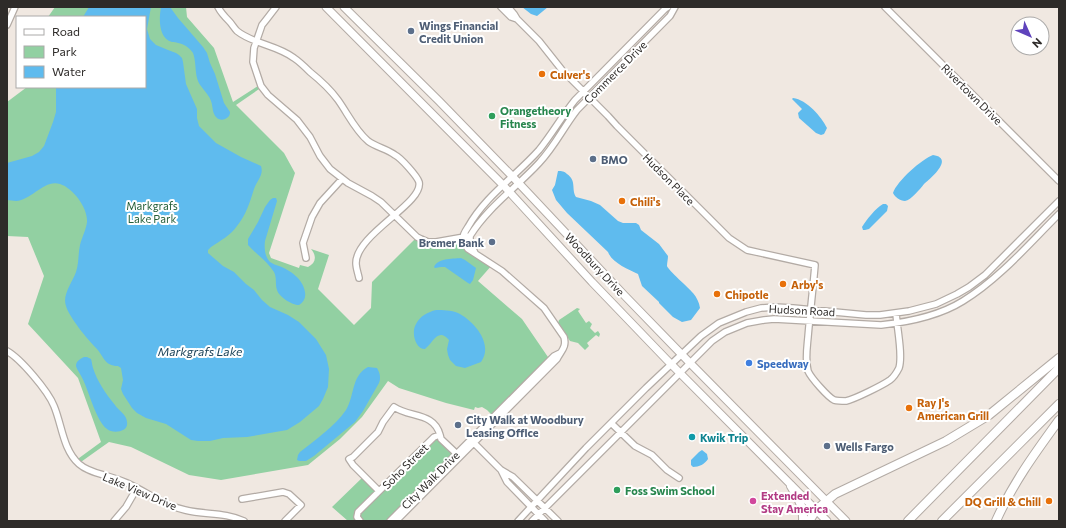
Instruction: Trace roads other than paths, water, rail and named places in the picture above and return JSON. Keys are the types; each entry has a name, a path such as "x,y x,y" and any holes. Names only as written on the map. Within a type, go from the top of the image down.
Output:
{"highway":[{"path":"809,521 816,510 835,494 946,441 989,415 1059,358"},
{"path":"908,521 1059,368"},
{"path":"942,521 1059,404"},
{"path":"996,521 1019,477 1059,420"},
{"path":"791,486 802,506 803,521"}],"main road":[{"name":"Woodbury Drive","path":"326,7 503,185 592,282 671,364 827,521"},
{"name":"Woodbury Drive","path":"344,7 439,101 681,355 846,521"}],"street":[{"path":"7,25 15,7"},
{"path":"218,7 237,30 256,41 285,52 301,63 325,85 362,135 378,147 396,155 416,177 419,185 418,191 395,215 368,238 360,250 356,264 359,278"},
{"path":"276,7 262,25 254,48 254,62 262,87 272,99 298,120 310,137 320,156 330,169 342,179 381,202 417,237 436,242 470,236 470,243 475,253"},
{"name":"Hudson Place","path":"501,7 511,17 516,19 543,46 562,70 729,238 747,250 815,265 810,310"},
{"name":"Hudson Place","path":"508,7 516,19"},
{"name":"Commerce Drive","path":"463,238 464,233 474,217 541,146 567,109 583,91 668,7"},
{"name":"Commerce Drive","path":"470,236 482,219 519,184 548,153 577,110 670,16 675,7"},
{"name":"Rivertown Drive","path":"885,7 1059,181"},
{"path":"306,258 304,243 315,209 342,179"},
{"name":"Hudson Road","path":"518,521 586,448 671,364 709,330 719,324 746,312 761,308 775,307 880,315 909,311 936,304 969,287 990,270 1059,201"},
{"name":"Hudson Road","path":"532,521 712,341 725,332 754,322 774,319 881,325 918,319 939,312 962,302 990,282 1059,214"},
{"name":"City Walk Drive","path":"390,521 472,441 554,356 560,353 565,347 565,339 546,311 503,272 468,249 463,238"},
{"path":"810,310 806,360 808,371 815,382 831,398 845,401 886,382 897,373 900,358 896,313"},
{"name":"Lake View Drive","path":"7,351 14,356 47,392 55,408 70,454 83,468 115,478 137,488 161,502 178,508 196,512 230,516 244,521"},
{"path":"379,491 349,459 353,457 378,432 394,407 430,420 437,428 440,435"},
{"path":"612,423 635,446 652,455 679,478"},
{"name":"Soho Street","path":"360,521 357,518 357,514 433,438 440,435 441,439 458,455"},
{"path":"472,441 501,470 513,477 558,521"},
{"name":"City Walk Drive","path":"396,521 458,455"},
{"path":"501,470 507,482 544,521"},
{"path":"114,521 124,509 137,488"},
{"path":"242,499 283,492 288,493 301,505 285,521"},
{"path":"215,514 215,521"}],"water":[{"name":"Markgrafs Lake","path":"89,7 151,7 147,29 150,39 156,45 176,53 182,58 186,84 197,109 199,126 216,143 261,166 261,175 243,217 232,232 211,247 208,250 208,253 223,266 234,272 270,307 299,322 316,339 326,355 329,369 328,387 323,399 319,406 300,422 287,430 247,437 198,441 191,440 166,424 146,418 137,413 132,408 121,389 123,380 121,368 118,366 113,366 105,360 75,322 66,306 66,293 76,272 80,245 87,222 85,211 79,199 65,186 54,183 43,187 22,200 7,200 7,163 32,156 39,152 44,146 56,112 56,88 146,88 146,16 84,16"},
{"path":"161,7 170,7 207,53 224,103 230,112 229,116 223,120 215,116 210,98 198,81 195,59 192,51 185,45 167,40 164,36 160,27"},
{"path":"522,7 548,7 537,16 531,14"},
{"path":"792,99 798,99 808,105 817,114 827,128 824,134 821,135 816,133 799,118 798,113 802,109"},
{"path":"933,155 942,160 939,169 910,199 903,201 896,197 893,193 899,183 917,166"},
{"path":"558,171 564,172 572,179 576,197 600,205 618,221 623,223 636,223 639,225 641,230 659,244 668,256 668,268 697,298 700,308 691,320 682,322 673,317 642,286 638,274 613,259 608,252 567,213 556,200 552,190 555,185"},
{"path":"273,198 276,198 277,201 265,241 265,252 270,262 292,273 302,283 305,298 299,305 289,302 278,293 274,272 268,264 248,245 248,239 265,207"},
{"path":"883,204 888,206 887,211 869,229 863,230 862,227"},
{"path":"461,258 476,268 473,280 470,284 445,267 434,267 442,260"},
{"path":"436,310 458,313 476,327 484,341 485,348 481,362 465,368 456,366 450,360 448,355 447,349 449,340 442,335 436,337 425,349 416,343 414,331 416,324 424,315"},
{"path":"84,357 91,359 95,373 102,387 116,407 126,417 127,425 123,430 116,432 110,431 100,420 76,366 77,361"},
{"path":"368,367 377,368 380,381 355,422 314,456 306,461 297,460 300,452 331,427 346,410 359,375"},
{"path":"702,450 707,454 708,459 702,465 693,467 691,465 691,460"}],"place":[{"name":"Wings Financial Credit Union","path":"411,31"},
{"name":"Culver's","path":"542,74"},
{"name":"Orangetheory Fitness","path":"492,116"},
{"name":"BMO","path":"593,159"},
{"name":"Chili's","path":"622,201"},
{"name":"Bremer Bank","path":"492,242"},
{"name":"Arby's","path":"783,284"},
{"name":"Chipotle","path":"717,294"},
{"name":"Speedway","path":"749,363"},
{"name":"Ray J's American Grill","path":"909,408"},
{"name":"City Walk at Woodbury Leasing Office","path":"458,425"},
{"name":"Kwik Trip","path":"692,437"},
{"name":"Wells Fargo","path":"827,446"},
{"name":"Foss Swim School","path":"617,490"},
{"name":"Extended Stay America","path":"753,501"},
{"name":"DQ Grill & Chill","path":"1049,501"}],"park label":[{"name":"Markgrafs Lake Park","path":"152,211"}]}
